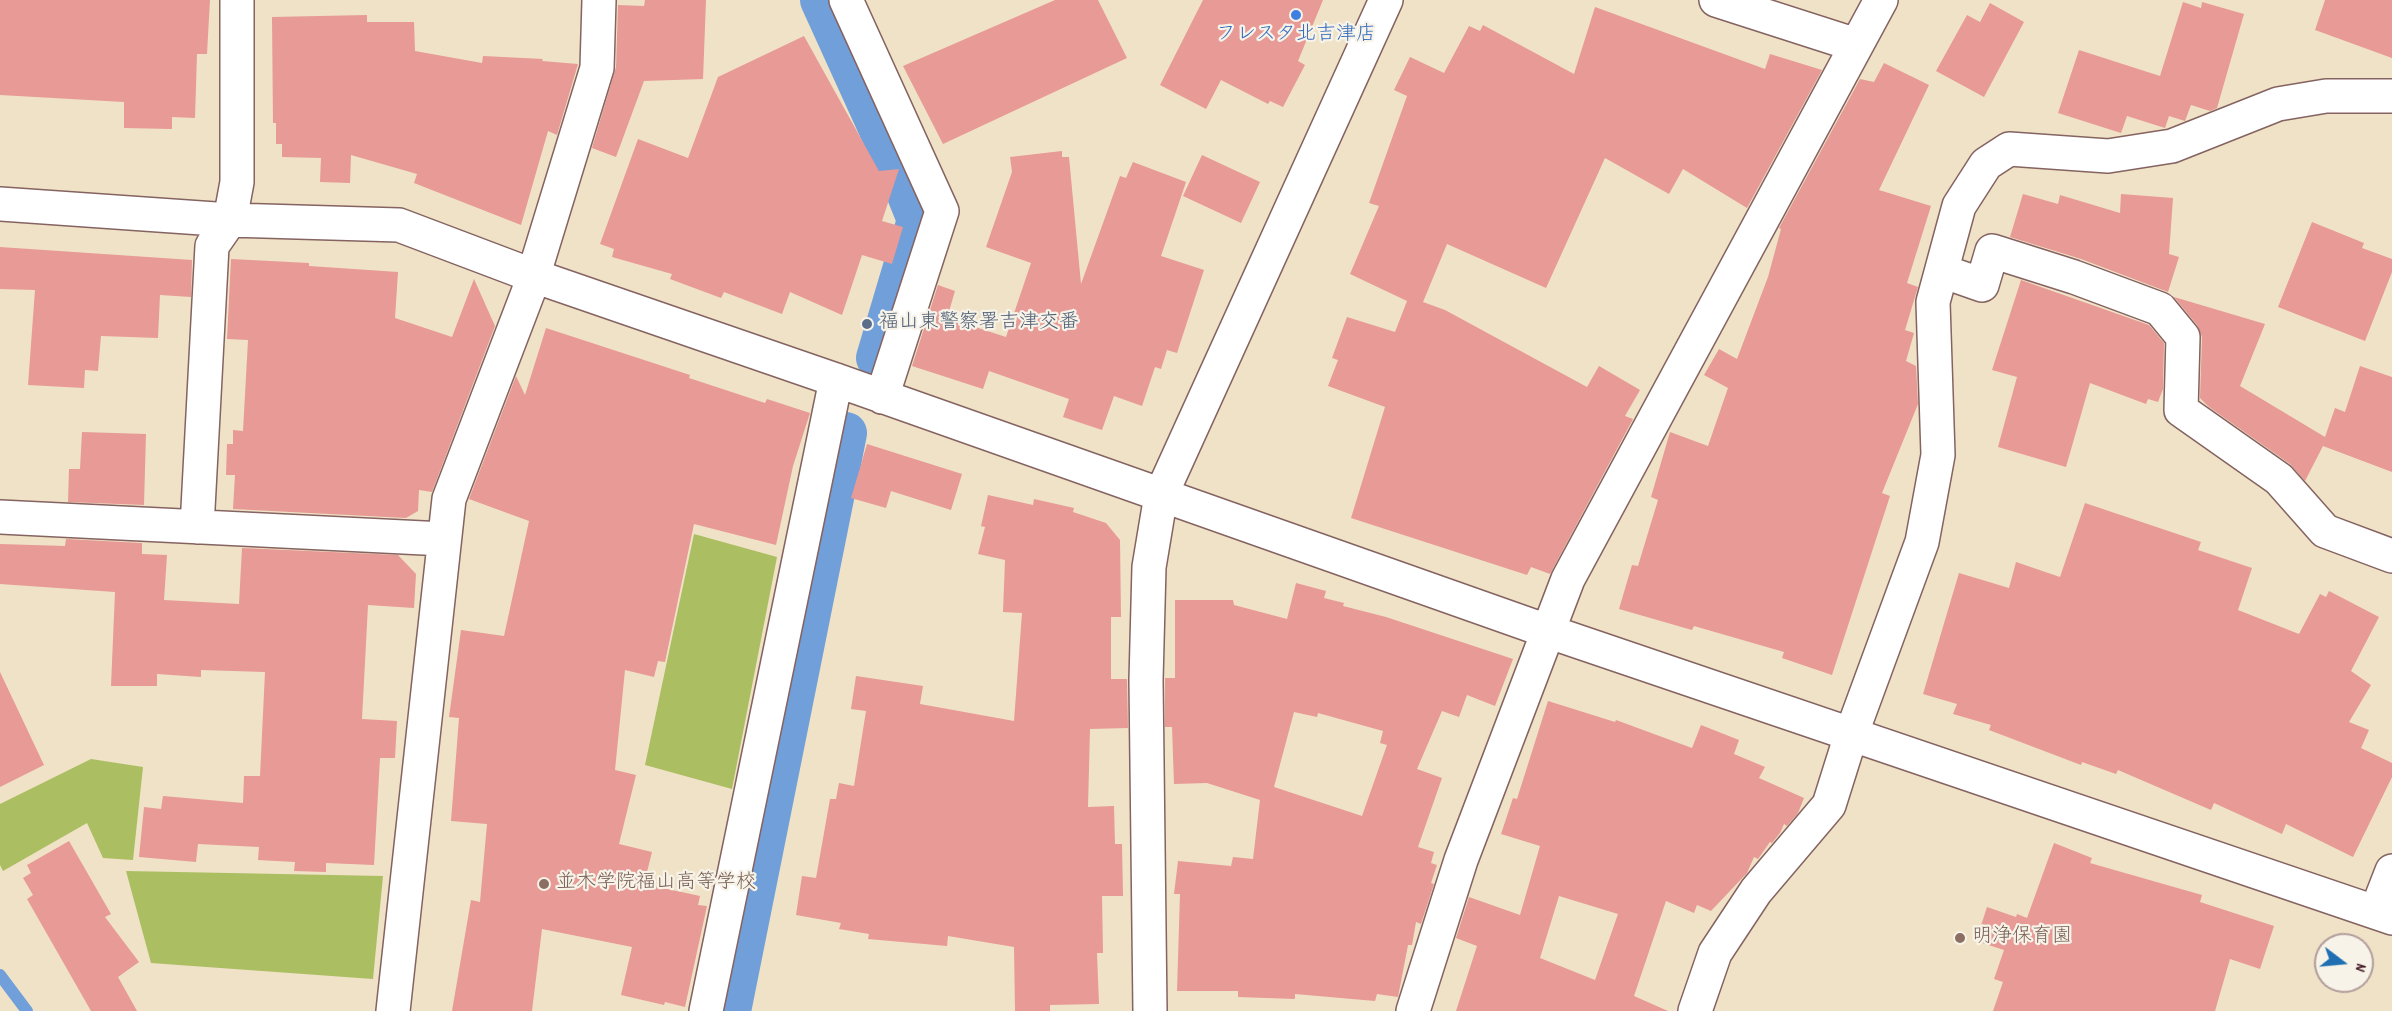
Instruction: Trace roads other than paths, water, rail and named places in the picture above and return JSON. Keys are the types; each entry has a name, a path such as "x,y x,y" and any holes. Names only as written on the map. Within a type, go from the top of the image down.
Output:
{"street":[{"path":"197,527 212,246 230,220 237,182 237,0"},
{"path":"393,1011 449,499 534,276 597,68 599,0"},
{"path":"846,0 942,211 882,397"},
{"path":"1150,1011 1146,680 1149,567 1161,495 1386,0"},
{"path":"1413,1011 1461,860 1568,579 1881,0"},
{"path":"1720,1 1856,45"},
{"path":"1695,1011 1715,953 1756,891 1829,805 1851,735 1922,542 1938,455 1933,302 1959,206 1986,164 2009,149 2108,156 2172,146 2278,104 2326,96 2392,96"},
{"path":"0,204 230,220 399,225 534,276 1547,631 2384,915 2392,871"},
{"path":"1942,271 1982,285 1992,251 2074,277 2160,309 2183,337 2181,410 2279,479 2325,531 2392,556"},
{"path":"706,1011 836,380"},
{"path":"0,518 444,539"}],"waterway":[{"path":"821,0 896,165 918,220 877,358"},
{"path":"730,1011 846,433"},
{"path":"0,975 27,1011"}],"place":[{"name":"フレスタ北吉津店","path":"1296,15"},
{"name":"福山東警察署吉津交番","path":"867,324"},
{"name":"並木学院福山高等学校","path":"544,884"},
{"name":"明浄保育園","path":"1960,938"}]}
